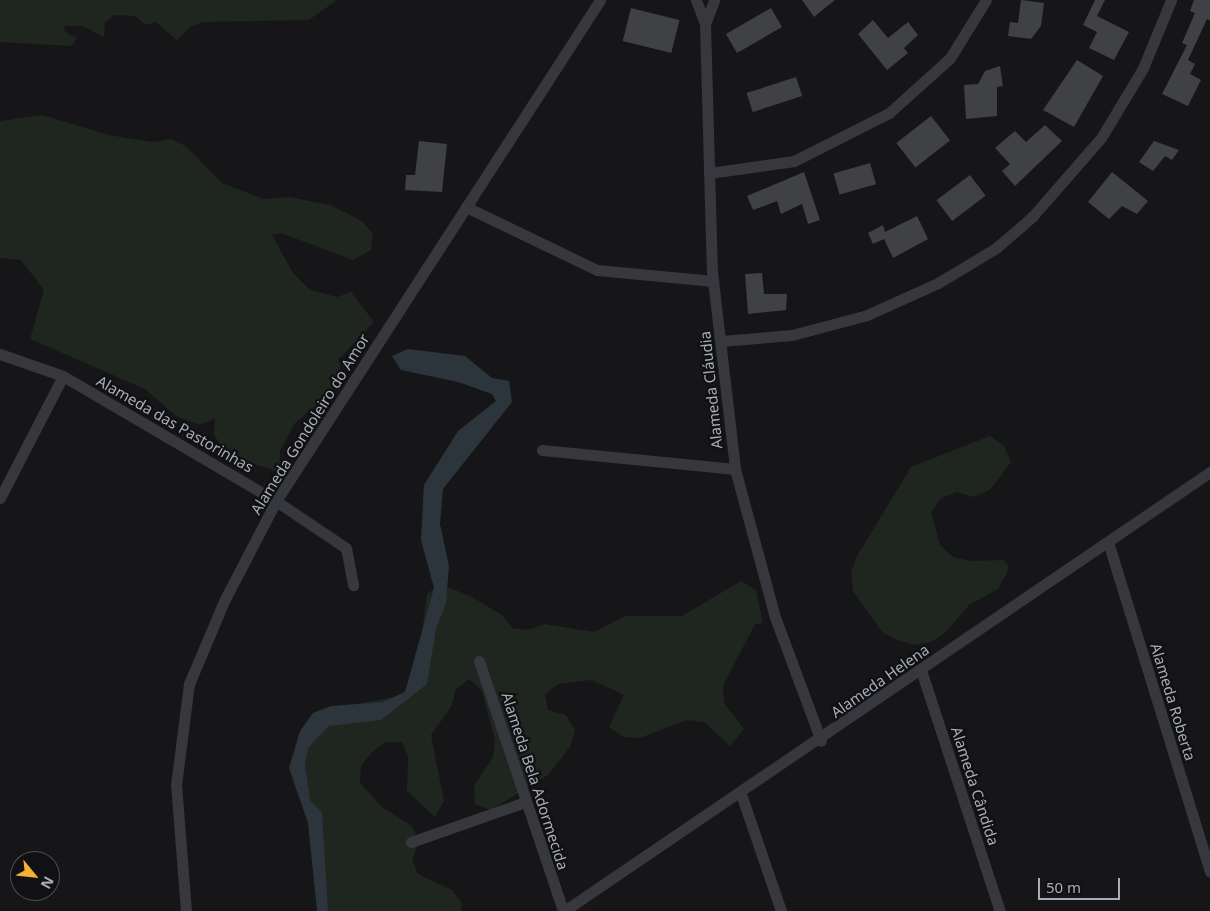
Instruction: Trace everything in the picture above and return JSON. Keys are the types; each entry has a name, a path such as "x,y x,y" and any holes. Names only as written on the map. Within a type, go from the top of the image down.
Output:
{"street":[{"name":"Alameda Gondoleiro do Amor","path":"186,911 176,785 189,684 224,600 276,501 600,0"},
{"path":"696,0 705,24"},
{"path":"705,24 714,0"},
{"path":"709,173 794,161 889,113 950,58 986,0"},
{"path":"721,341 792,335 867,315 938,283 996,248 1032,217 1101,138 1142,68 1171,0"},
{"name":"Alameda Cláudia","path":"705,24 713,281 735,469 775,617 821,740"},
{"path":"466,208 596,270 713,281"},
{"name":"Alameda das Pastorinhas","path":"0,354 63,376 276,501 346,548 353,585"},
{"path":"0,498 63,376"},
{"path":"542,450 735,469"},
{"name":"Alameda Helena","path":"564,911 821,740 1210,472"},
{"name":"Alameda Roberta","path":"1108,542 1210,872"},
{"name":"Alameda Bela Adormecida","path":"479,661 525,802 564,911"},
{"name":"Alameda Cândida","path":"921,670 1000,911"},
{"path":"741,794 780,911"},
{"path":"411,842 525,802"}],"shaded area":[{"path":"0,0 337,0 309,20 203,22 190,27 177,40 156,22 146,25 135,16 115,15 105,22 104,37 83,26 64,26 65,32 77,38 71,46 0,42"},
{"path":"43,115 108,135 153,142 172,139 187,147 222,183 263,199 289,197 330,205 362,221 373,234 371,250 353,260 281,233 272,235 293,273 310,290 337,297 351,292 374,322 339,359 341,374 332,392 294,424 280,451 279,472 248,462 221,445 214,435 215,418 200,425 176,416 145,389 30,339 44,290 21,260 0,258 0,121"},
{"path":"408,349 465,356 492,378 509,381 512,402 443,489 440,524 449,566 446,603 436,629 427,684 381,720 329,726 308,748 305,765 310,800 322,812 328,911 317,911 308,823 289,768 300,731 313,713 331,706 383,702 405,692 434,588 421,540 424,485 458,431 496,401 492,394 458,382 401,370 392,356"},
{"path":"990,436 1004,446 1011,462 990,490 974,497 957,492 941,498 931,512 940,545 953,557 970,561 1004,560 1009,567 1006,574 998,589 969,605 946,632 931,642 915,645 897,640 882,632 853,591 851,572 857,556 911,467"},
{"path":"741,581 756,590 763,623 755,624 723,686 724,703 744,729 730,746 704,722 687,720 640,738 623,737 609,727 624,695 592,680 558,684 545,694 548,710 566,715 575,730 570,747 548,775 491,810 475,804 474,786 493,757 495,740 482,691 469,679 456,689 451,707 431,735 444,801 435,817 407,791 408,757 402,742 385,742 372,752 361,766 360,783 383,808 412,826 419,842 412,859 418,874 452,890 462,903 461,911 319,911 317,819 292,775 292,757 300,742 337,708 403,695 418,663 427,594 440,584 472,597 502,615 512,628 528,630 544,624 594,632 625,616 682,616"}],"building":[{"path":"802,0 835,0 814,17"},
{"path":"1021,0 1044,3 1041,26 1031,39 1008,36 1010,22 1018,23"},
{"path":"1095,0 1105,0 1097,16 1129,32 1114,60 1089,48 1097,32 1083,25"},
{"path":"1194,0 1210,0 1210,21 1207,19 1188,60 1195,64 1190,74 1201,80 1188,106 1162,94 1187,45 1182,43 1195,13 1190,11"},
{"path":"631,8 680,20 671,53 623,41"},
{"path":"771,8 782,27 737,53 726,34"},
{"path":"873,20 888,38 908,22 918,35 904,48 908,53 887,70 858,34"},
{"path":"1077,60 1103,76 1074,127 1043,110"},
{"path":"1000,66 1003,86 997,87 997,116 966,119 964,85 978,84 985,71"},
{"path":"796,77 802,96 753,112 747,93"},
{"path":"931,116 950,140 915,168 896,143"},
{"path":"1045,125 1062,141 1015,186 1002,171 1010,164 995,148 1015,131 1026,142"},
{"path":"419,141 447,144 442,192 405,190 406,175 415,175"},
{"path":"1154,141 1179,150 1172,160 1165,156 1153,171 1139,162"},
{"path":"870,163 876,184 840,195 833,173"},
{"path":"804,172 820,220 808,224 802,204 781,214 777,201 753,210 747,196"},
{"path":"1112,172 1148,201 1137,214 1122,206 1109,219 1088,202"},
{"path":"970,175 986,196 952,221 936,200"},
{"path":"917,216 928,239 893,258 884,239 873,244 868,233 883,225 885,232"},
{"path":"762,273 764,294 787,294 786,310 748,314 745,274"}]}
